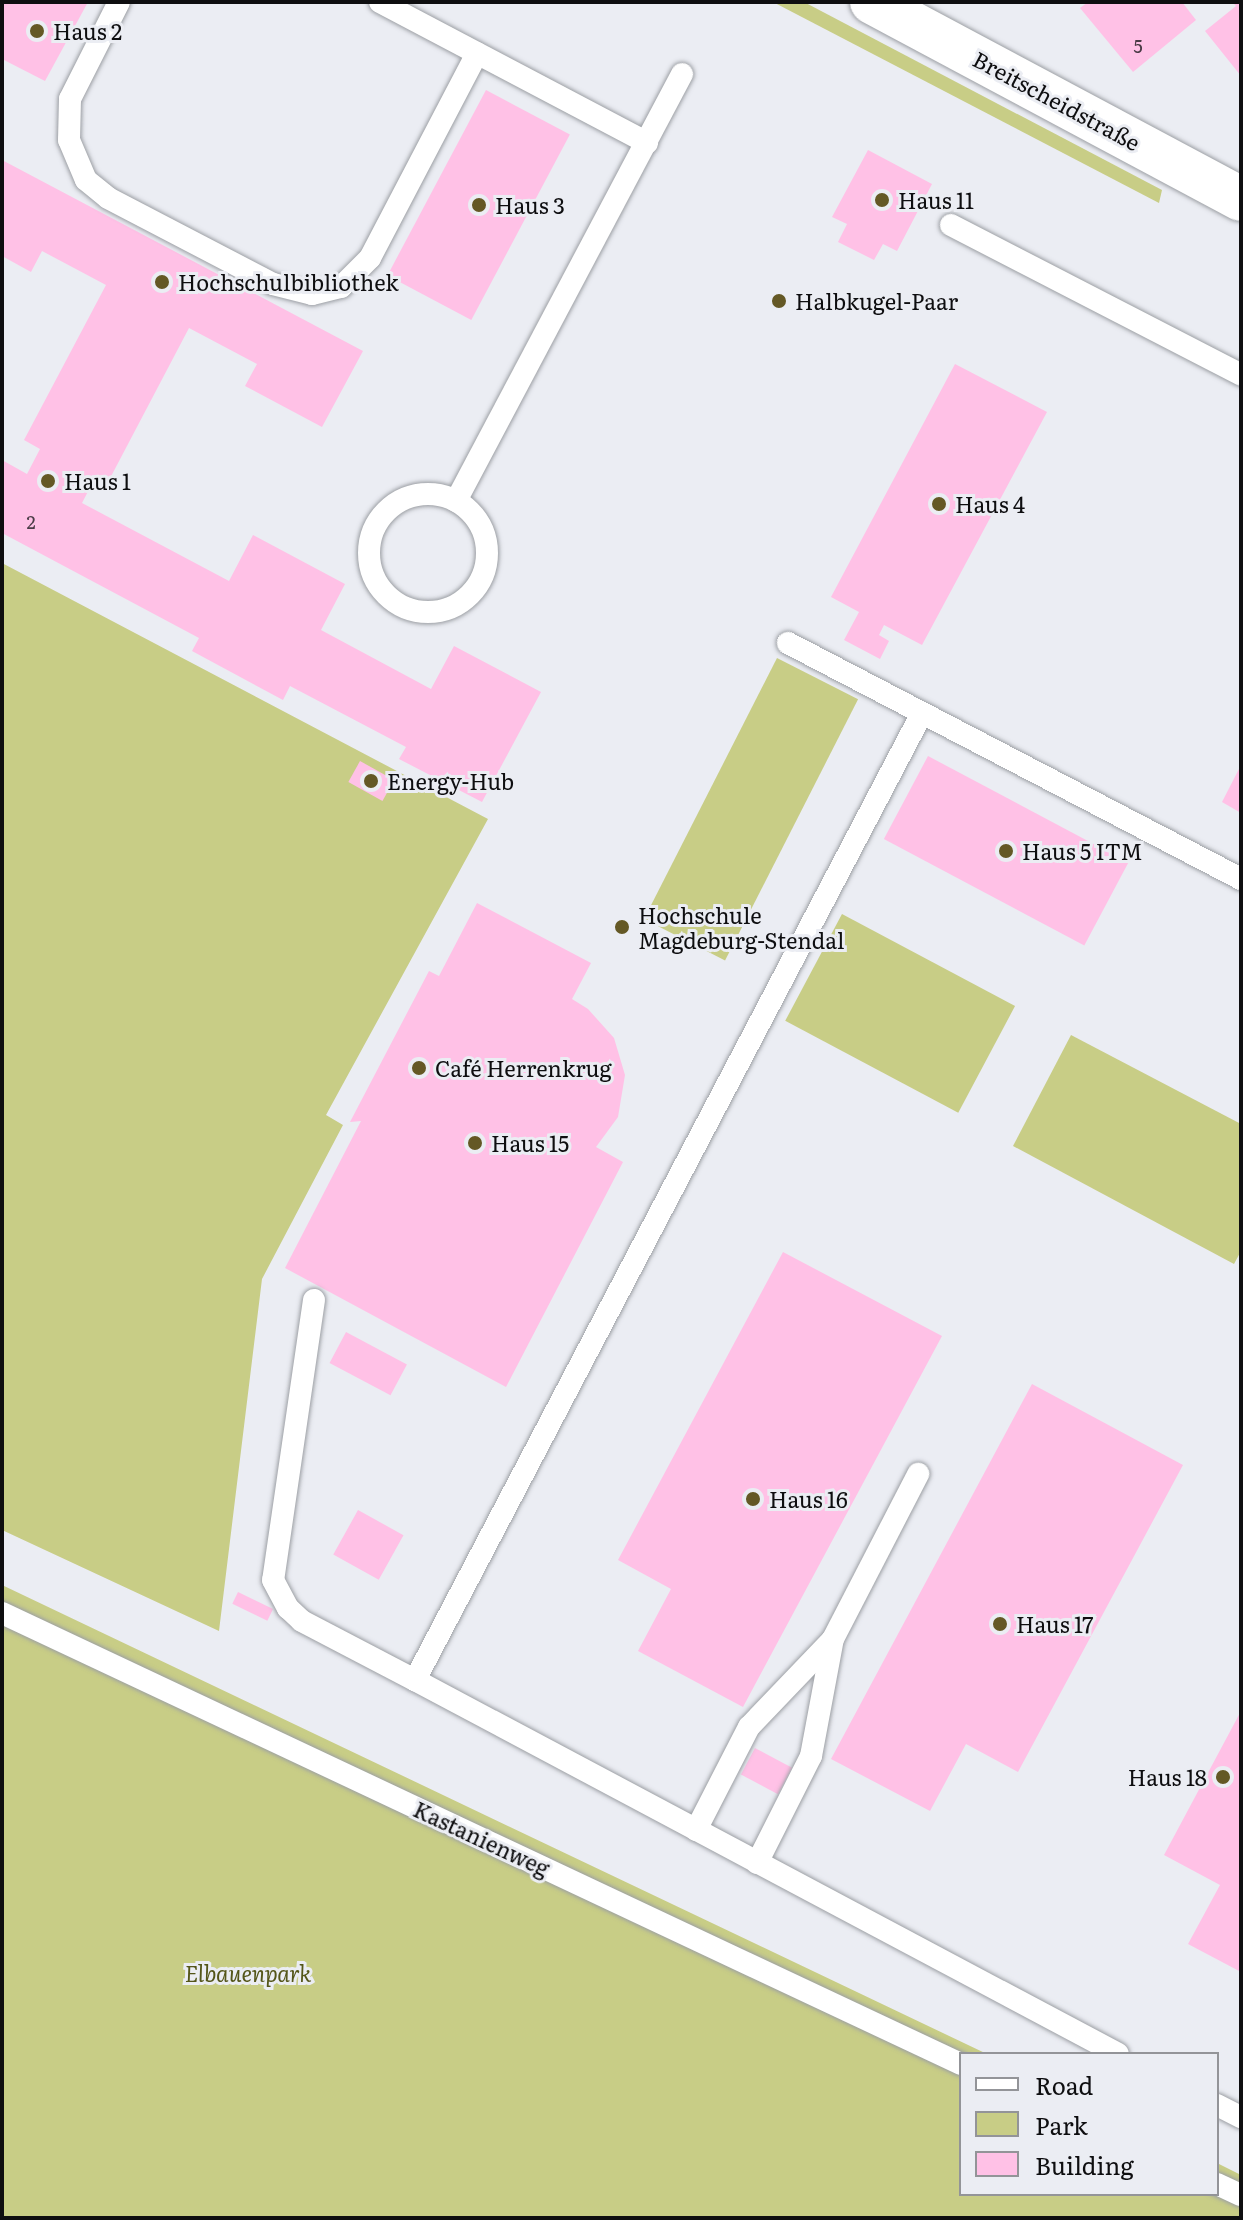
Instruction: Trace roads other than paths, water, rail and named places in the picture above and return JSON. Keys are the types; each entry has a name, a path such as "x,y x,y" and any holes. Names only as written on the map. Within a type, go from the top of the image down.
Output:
{"street":[{"name":"Breitscheidstraße","path":"872,2 1241,199"}],"lane":[{"path":"119,2 70,99 69,140 86,180 108,198 273,284 312,294 341,287 370,258 477,53"},
{"path":"380,2 647,143"},
{"path":"456,501 682,74"},
{"path":"951,225 1241,375"},
{"path":"428,493 456,501 474,515 485,535 487,557 481,581 467,598 446,609 423,612 401,605 382,590 371,570 369,548 375,525 389,508 411,496 428,493"},
{"path":"788,643 1241,879"},
{"path":"415,1680 922,713"},
{"path":"314,1300 273,1580 288,1608 302,1621 1114,2052"},
{"path":"696,1830 749,1727 833,1639 918,1474"},
{"name":"Kastanienweg","path":"2,1613 959,2063"},
{"path":"757,1863 811,1756 833,1639"},
{"path":"1219,2106 1241,2117"},
{"path":"1219,2185 1241,2195"}],"place":[{"name":"Haus 2","path":"37,31"},
{"name":"Haus 11","path":"882,200"},
{"name":"Haus 3","path":"479,205"},
{"name":"Hochschulbibliothek","path":"162,282"},
{"name":"Halbkugel-Paar","path":"779,301"},
{"name":"Haus 1","path":"48,481"},
{"name":"Haus 4","path":"939,504"},
{"name":"Energy-Hub","path":"371,781"},
{"name":"Haus 5 ITM","path":"1006,851"},
{"name":"Hochschule Magdeburg-Stendal","path":"622,927"},
{"name":"Café Herrenkrug","path":"419,1068"},
{"name":"Haus 15","path":"475,1143"},
{"name":"Haus 16","path":"753,1499"},
{"name":"Haus 17","path":"1000,1624"},
{"name":"Haus 18","path":"1223,1777"}],"park label":[{"name":"Elbauenpark","path":"248,1973"}]}
